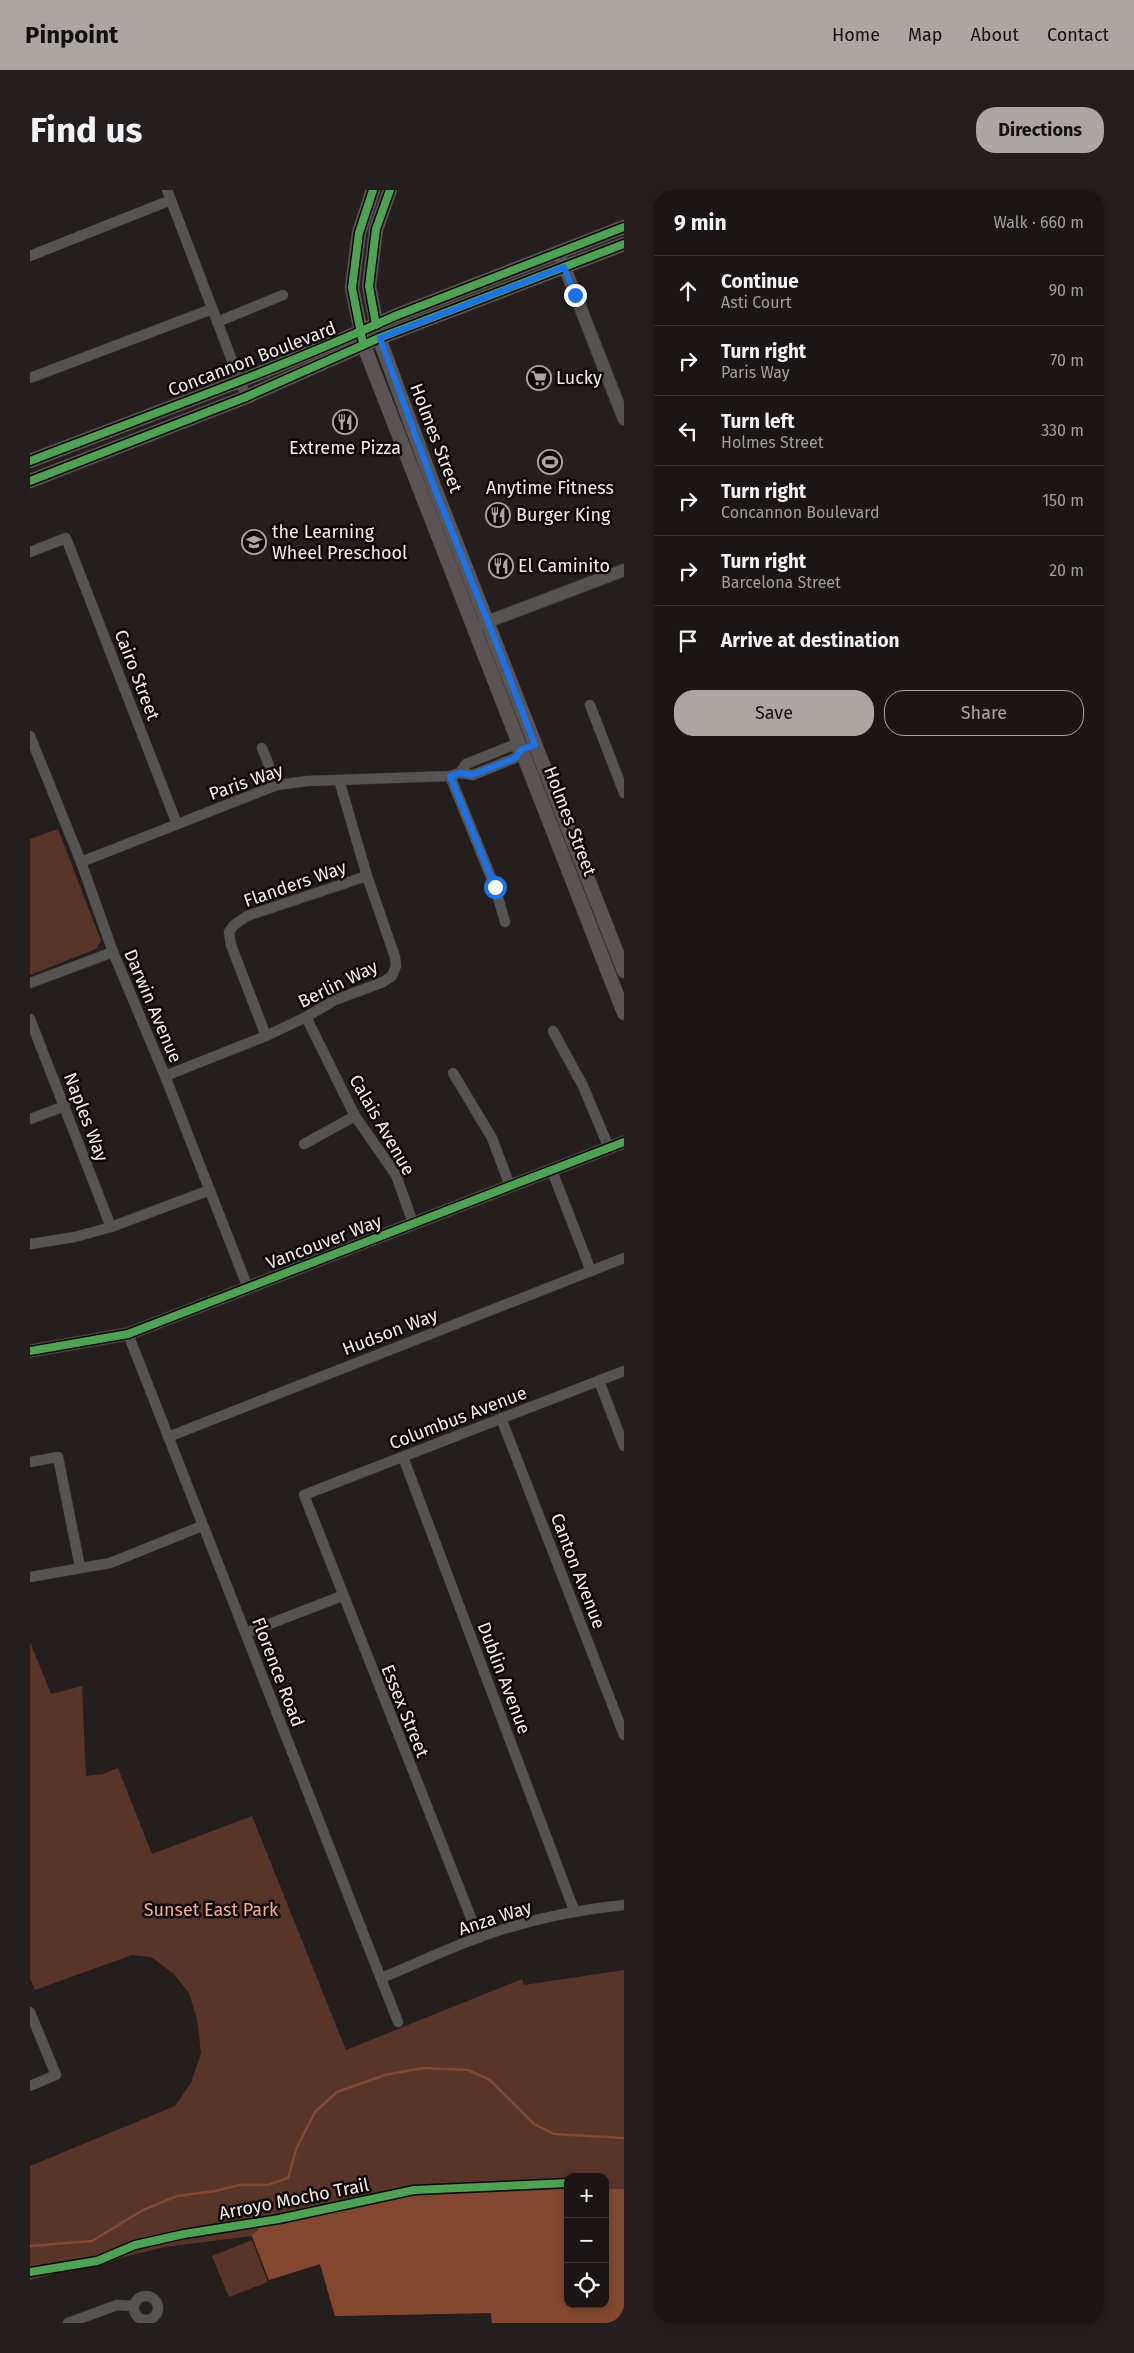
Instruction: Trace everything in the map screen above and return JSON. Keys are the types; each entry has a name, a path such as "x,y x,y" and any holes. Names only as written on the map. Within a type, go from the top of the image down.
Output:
{"main road":[{"name":"Holmes Street","path":"373,190 359,233 352,288 362,340 473,627 528,747 624,971"},
{"name":"Holmes Street","path":"390,190 376,230 369,286 378,332 435,489 487,621 528,747 624,1013"},
{"name":"Concannon Boulevard","path":"30,481 246,397 378,332 624,226"},
{"name":"Concannon Boulevard","path":"378,332 624,244"},
{"name":"Concannon Boulevard","path":"30,461 240,381 362,340"}],"street":[{"path":"167,190 246,397"},
{"path":"30,256 170,200"},
{"path":"559,253 624,419"},
{"path":"217,322 283,295"},
{"path":"30,378 212,309"},
{"name":"Cairo Street","path":"30,552 66,538 177,824"},
{"path":"473,627 624,570"},
{"path":"590,706 620,771 624,793"},
{"name":"Darwin Avenue","path":"30,736 81,862 113,952 165,1076 248,1288"},
{"name":"Paris Way","path":"81,862 277,785 308,781 472,775 515,758 528,747"},
{"path":"262,748 277,785"},
{"path":"455,775 495,887 505,922"},
{"name":"Berlin Way","path":"165,1076 266,1036 306,1017 335,1000 383,982 392,976 396,966 395,957 339,780"},
{"name":"Flanders Way","path":"266,1036 231,945 229,932 234,924 247,916 368,876"},
{"path":"30,983 113,952"},
{"name":"Calais Avenue","path":"306,1017 355,1116 396,1175 413,1223"},
{"name":"Naples Way","path":"30,1019 111,1228"},
{"path":"553,1031 583,1086 609,1148"},
{"path":"453,1073 492,1138 510,1186"},
{"path":"30,1119 65,1106"},
{"path":"304,1144 355,1116"},
{"name":"Vancouver Way","path":"30,1350 128,1334 624,1142"},
{"path":"552,1171 591,1271"},
{"path":"30,1244 74,1237 111,1228 210,1190"},
{"name":"Hudson Way","path":"168,1437 624,1258"},
{"name":"Florence Road","path":"128,1334 398,2022"},
{"name":"Columbus Avenue","path":"304,1495 624,1370"},
{"path":"599,1381 624,1446"},
{"name":"Canton Avenue","path":"501,1418 624,1735"},
{"path":"30,1462 58,1457 80,1568"},
{"name":"Dublin Avenue","path":"403,1457 574,1910"},
{"name":"Essex Street","path":"304,1495 342,1596 479,1938"},
{"path":"30,1577 110,1563 202,1526"},
{"path":"246,1633 342,1596"},
{"name":"Anza Way","path":"381,1978 479,1938 574,1910 624,1905"},
{"path":"30,2012 56,2075 30,2086"},
{"path":"68,2323 117,2305 134,2306"}],"green space":[{"path":"58,829 101,941 96,949 30,975 30,839"},
{"name":"Sunset East Park","path":"30,1642 51,1694 82,1686 86,1776 103,1774 118,1768 152,1854 252,1816 346,2050 522,1979 524,1985 624,1970 624,2323 492,2323 491,2313 335,2316 320,2264 269,2280 252,2236 165,2247 30,2280 30,2166 175,2106 191,2083 201,2053 197,2019 189,1993 174,1974 151,1957 132,1955 35,1990 30,1979"},
{"path":"252,2240 268,2282 229,2297 212,2256"}],"shaded area":[{"path":"564,2189 564,2308 609,2308 609,2189 624,2189 624,2323 492,2323 491,2313 335,2316 320,2264 269,2280 252,2236 262,2225 412,2196"}],"waterway":[{"path":"30,2246 92,2241 143,2210 177,2196 215,2191 239,2185 268,2185 288,2178 297,2147 315,2112 337,2092 385,2075 423,2068 468,2070 490,2080 534,2124 554,2134 624,2138"}],"cycle path":[{"path":"362,339 352,288 359,233 373,190"},
{"path":"376,325 369,286 376,229 390,190"},
{"path":"30,461 168,409 395,316 624,227"},
{"path":"30,481 246,397 379,338 624,244"},
{"path":"30,1351 128,1334 624,1142"},
{"name":"Arroyo Mocho Trail","path":"30,2272 97,2261 135,2245 184,2234 279,2219 414,2190 564,2183"}],"place":[{"name":"Lucky","path":"539,378"},
{"name":"Extreme Pizza","path":"345,422"},
{"name":"Anytime Fitness","path":"550,462"},
{"name":"Burger King","path":"498,515"},
{"name":"the Learning Wheel Preschool","path":"254,542"},
{"name":"El Caminito","path":"501,566"}],"route":[{"path":"495,887 450,776 460,773 472,775 515,758 522,749 535,745 435,489 380,338 564,267 575,295"}]}
